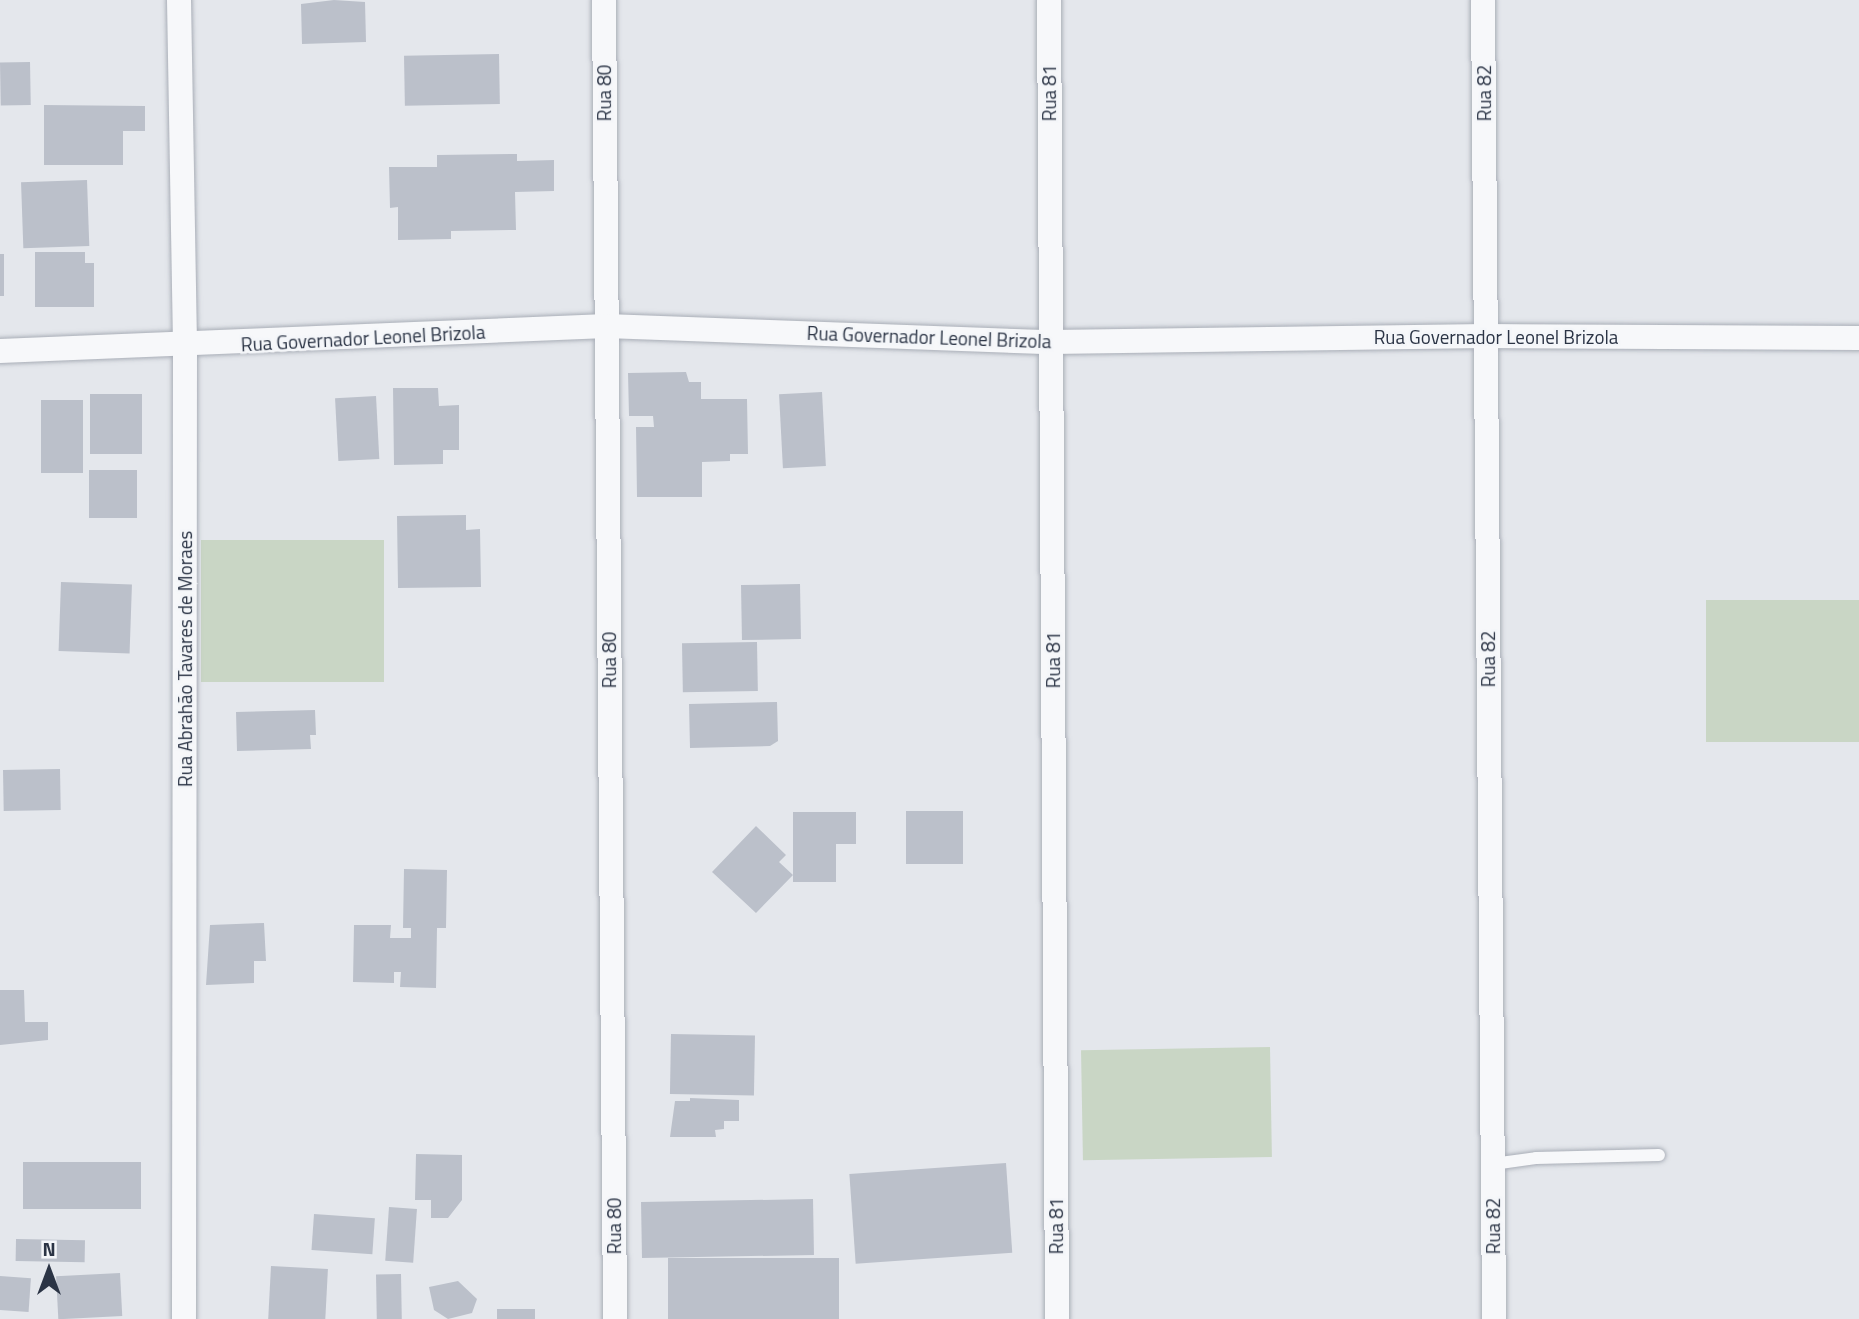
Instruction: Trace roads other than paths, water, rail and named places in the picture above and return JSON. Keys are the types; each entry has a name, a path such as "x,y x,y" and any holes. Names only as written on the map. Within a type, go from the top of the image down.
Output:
{"street":[{"name":"Rua Abrahão Tavares de Moraes","path":"179,0 185,346 184,1319"},
{"name":"Rua 80","path":"604,0 615,1319"},
{"name":"Rua 81","path":"1048,0 1057,1319"},
{"name":"Rua 82","path":"1483,0 1494,1319"},
{"name":"Rua Governador Leonel Brizola","path":"0,351 185,346 606,326 1051,342 1486,336 1859,338"}],"lane":[{"path":"1493,1164 1536,1158 1659,1154"}]}
